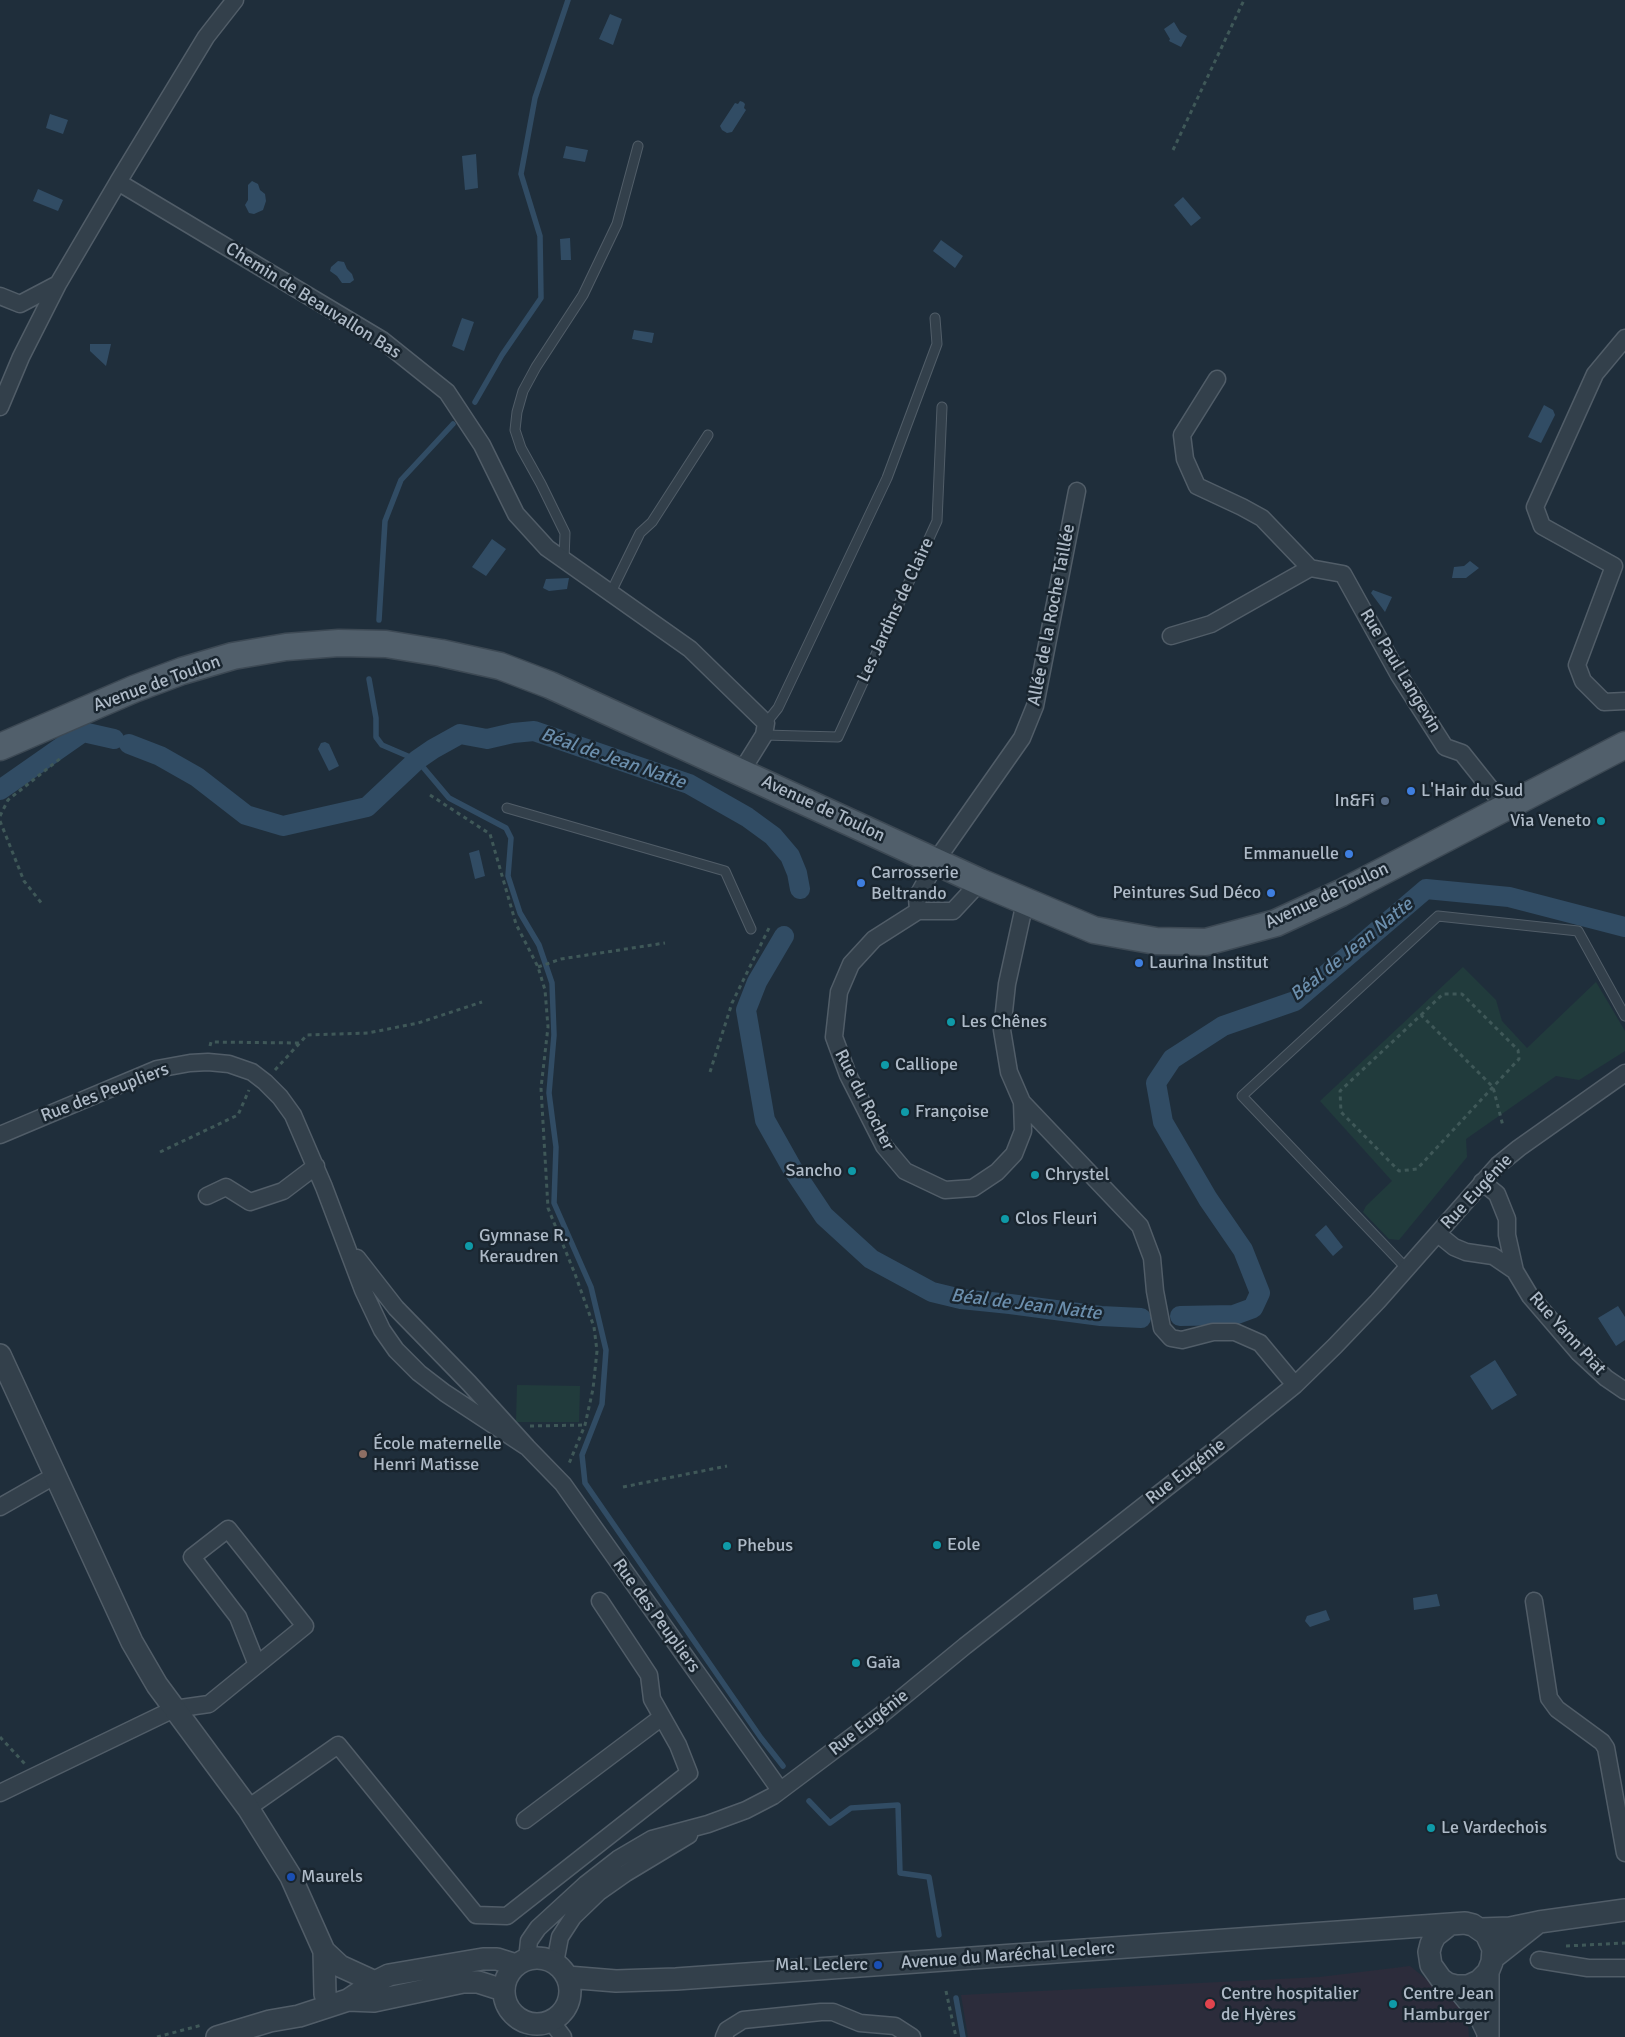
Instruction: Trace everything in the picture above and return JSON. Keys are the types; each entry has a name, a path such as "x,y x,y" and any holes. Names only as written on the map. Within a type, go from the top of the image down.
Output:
{"main road":[{"name":"Avenue de Toulon","path":"0,748 134,689 182,671 233,656 286,647 340,643 386,644 441,653 500,666 550,685 980,882 1094,930 1156,941 1206,942 1276,924 1340,893 1625,745"}],"street":[{"path":"0,407 21,357 58,284 206,37 235,0"},
{"name":"Chemin de Beauvallon Bas","path":"118,182 382,340 447,392 482,445 516,514 547,548 612,592 690,649 765,729"},
{"path":"0,296 20,304 58,284"},
{"path":"1625,338 1595,374 1535,507 1542,526 1614,566 1577,665 1583,681 1604,702 1625,701"},
{"path":"1171,636 1211,624 1310,568 1262,518 1242,506 1197,486 1184,459 1182,435 1217,379"},
{"name":"Allée de la Roche Taillée","path":"918,911 918,897 937,862 1022,738 1035,706 1077,491"},
{"name":"Rue Paul Langevin","path":"1310,568 1343,574 1399,674 1446,747 1462,753 1505,807"},
{"path":"741,772 765,729"},
{"path":"918,911 953,911 980,882"},
{"path":"1026,902 1007,984 1002,1030 1009,1072 1022,1102 1140,1226 1152,1258 1155,1292 1162,1328 1171,1338 1182,1340 1213,1332 1235,1332 1260,1343 1295,1385"},
{"name":"Rue du Rocher","path":"918,911 874,939 851,964 839,992 834,1037 848,1075 884,1146 905,1172 945,1190 973,1188 997,1172 1014,1154 1023,1131 1022,1102"},
{"name":"Rue des Peupliers","path":"0,1135 158,1069 190,1063 208,1062 229,1064 252,1072 280,1097 293,1115 316,1166 363,1290 382,1330 396,1350 419,1373 445,1393 527,1447"},
{"name":"Rue Eugénie","path":"522,1962 528,1942 538,1928 586,1884 618,1859 652,1839 708,1824 746,1810 780,1790 881,1716 1295,1385 1335,1346 1438,1234 1498,1165 1625,1073"},
{"path":"208,1196 226,1187 250,1202 283,1192 316,1166"},
{"name":"Rue Yann Piat","path":"1482,1182 1497,1194 1507,1219 1515,1271 1530,1296 1573,1347 1606,1378 1625,1391"},
{"name":"Rue Yann Piat","path":"1438,1234 1454,1247 1466,1252 1493,1256 1515,1271"},
{"path":"1483,1255 1492,1252 1500,1246 1508,1235"},
{"name":"Rue des Peupliers","path":"346,1244 396,1308 562,1484 780,1790"},
{"path":"0,1355 132,1642 157,1685 248,1808 291,1877 324,1951 325,1994 338,2003 374,2001 463,1982 478,1982 503,1990"},
{"path":"0,1507 56,1475"},
{"path":"0,1793 174,1709 209,1704 305,1626 228,1529 192,1557 238,1617 257,1664"},
{"path":"248,1808 338,1744 476,1915 507,1916 689,1773 678,1746 652,1699 649,1675 600,1601"},
{"path":"1534,1601 1549,1698 1557,1709 1602,1742 1606,1748 1625,1853"},
{"path":"525,1820 662,1717"},
{"name":"Rue Eugénie","path":"561,1970 560,1937 573,1917 599,1892 626,1873 708,1824"},
{"name":"Avenue du Maréchal Leclerc","path":"561,1970 616,1981 976,1959 1465,1923 1480,1929 1510,1928 1625,1910"},
{"path":"1449,1925 1435,1936 1429,1952 1431,1965 1440,1979 1456,1986 1468,1986 1479,1981 1490,1965 1539,1922"},
{"path":"1400,1929 1429,1952"},
{"path":"1480,1929 1490,1942 1488,2034"},
{"path":"324,1951 340,1966 349,1982 338,2003"},
{"path":"257,2037 299,2016 338,2003 382,1979 483,1959 522,1962 542,1958 561,1970 570,1990 568,2002 559,2016 557,2029 542,2024 524,2029 508,2009 503,1990 505,1981 522,1962"},
{"path":"1539,1960 1588,1968 1625,1968"},
{"path":"340,1966 382,1979 395,1995"},
{"name":"Avenue du Maréchal Leclerc","path":"568,2002 616,1981"},
{"path":"1456,1986 1479,2014 1488,2034"},
{"path":"724,2037 727,2030 743,2020 833,2012 860,2023 895,2026 912,2037"},
{"path":"217,2037 270,2021 299,2016"}],"lane":[{"path":"564,559 566,532 521,448 515,430 517,412 523,391 583,295 617,224 638,146"},
{"path":"765,729 778,708 887,478 937,344 935,318"},
{"name":"Les Jardins de Claire","path":"765,729 838,737 937,521 942,407"},
{"path":"612,592 640,533 652,522 708,435"},
{"path":"507,808 725,870 751,929"},
{"path":"1406,1269 1242,1096 1438,916 1578,931 1625,1016"}],"path":[{"path":"1172,150 1244,0"},
{"path":"0,816 8,800 62,757"},
{"path":"430,795 490,834 516,924 538,967 545,990 548,1027 541,1088 548,1208 594,1327 597,1351 593,1389 585,1426 570,1459 562,1484"},
{"path":"0,821 24,881 42,904"},
{"path":"710,1072 732,1003 770,926"},
{"path":"538,967 561,958 665,943"},
{"path":"1443,994 1462,994 1518,1050 1519,1059 1417,1169 1399,1171 1341,1112 1340,1091 1421,1015 1443,994"},
{"path":"273,1072 307,1036 368,1033 418,1024 482,1002"},
{"path":"1421,1015 1493,1088 1503,1126"},
{"path":"222,1042 300,1043"},
{"path":"160,1152 238,1115 248,1090 256,1093"},
{"path":"508,1425 585,1426"},
{"path":"623,1487 727,1466"},
{"path":"0,1737 35,1775"},
{"path":"946,1991 956,2037"}],"shaded area":[{"name":"Centre hospitalier de Hyères","path":"1410,1966 1467,2012 1469,2037 968,2037 961,1995 1320,1977"}],"green space":[{"path":"1463,967 1496,1000 1502,1021 1527,1048 1596,982 1625,1031 1625,1051 1579,1080 1556,1076 1466,1139 1467,1157 1399,1240 1389,1239 1363,1212 1366,1206 1392,1181 1320,1101"},
{"path":"517,1385 580,1386 579,1422 516,1422"}],"water":[{"path":"610,14 622,19 613,45 599,39"},
{"path":"1174,22 1180,32 1187,36 1181,47 1169,41 1170,39 1164,29"},
{"path":"740,101 745,104 744,108 746,110 732,132 727,133 720,126 735,103 738,104"},
{"path":"50,114 68,120 63,134 46,128"},
{"path":"566,146 588,150 585,162 563,158"},
{"path":"476,154 478,188 465,190 462,156"},
{"path":"252,181 258,184 260,190 265,194 266,201 263,210 254,214 249,213 245,205 248,200 248,185"},
{"path":"38,189 63,200 58,211 33,201"},
{"path":"1183,197 1201,218 1191,226 1174,205"},
{"path":"570,238 571,260 561,260 560,239"},
{"path":"941,240 963,256 955,268 933,251"},
{"path":"338,261 344,262 352,274 354,280 350,283 342,283 330,271 331,267"},
{"path":"462,318 474,322 464,351 452,346"},
{"path":"634,330 654,333 652,343 632,339"},
{"path":"90,344 111,344 106,366 90,351"},
{"path":"1544,405 1553,410 1555,415 1541,443 1528,437"},
{"path":"492,539 506,549 486,576 472,567"},
{"path":"1470,561 1479,568 1466,578 1452,578 1454,567 1464,566"},
{"path":"569,578 567,589 549,591 543,588 546,579"},
{"path":"1373,590 1392,597 1385,612 1371,593"},
{"path":"321,743 329,744 339,766 329,771 318,749"},
{"path":"479,850 485,876 475,879 469,853"},
{"path":"1326,1225 1343,1247 1333,1256 1315,1235"},
{"path":"1618,1306 1625,1317 1625,1340 1616,1346 1598,1318"},
{"path":"1495,1360 1517,1395 1492,1410 1470,1376"},
{"path":"1437,1594 1440,1606 1414,1610 1413,1598"},
{"path":"1326,1610 1330,1620 1310,1627 1305,1621 1307,1616"}],"waterway":[{"path":"475,402 502,355 541,298 540,236 521,174 535,98 568,0"},
{"path":"379,620 385,521 401,480 453,424"},
{"path":"369,679 376,718 376,737 382,745 417,760 449,798 506,828 511,838 508,876 520,913 539,945 552,983 554,1035 549,1093 556,1147 554,1203 591,1287 606,1350 602,1404 582,1455 585,1483 761,1738 783,1766"},
{"name":"Béal de Jean Natte","path":"129,744 160,756 197,777 246,815 283,826 367,807 417,760 460,734 487,739 513,733 534,731 689,784 747,817 773,836 790,856 797,873 800,889"},
{"name":"Béal de Jean Natte","path":"0,790 83,732 114,739"},
{"name":"Béal de Jean Natte","path":"1180,1316 1234,1315 1253,1308 1260,1293 1243,1250 1208,1199 1163,1122 1156,1083 1172,1059 1223,1026 1295,1001 1426,889 1509,897 1625,927"},
{"name":"Béal de Jean Natte","path":"784,936 757,982 746,1010 765,1120 792,1168 824,1216 871,1259 932,1292 961,1299 1101,1316 1141,1318"},
{"path":"809,1801 830,1823 851,1808 898,1805 900,1873 929,1877 939,1935"},
{"path":"956,1998 963,2037"}],"place":[{"name":"L'Hair du Sud","path":"1411,791"},
{"name":"In&Fi","path":"1385,801"},
{"name":"Via Veneto","path":"1601,821"},
{"name":"Emmanuelle","path":"1349,854"},
{"name":"Carrosserie Beltrando","path":"861,883"},
{"name":"Peintures Sud Déco","path":"1271,893"},
{"name":"Laurina Institut","path":"1139,963"},
{"name":"Les Chênes","path":"951,1022"},
{"name":"Calliope","path":"885,1065"},
{"name":"Françoise","path":"905,1112"},
{"name":"Sancho","path":"852,1171"},
{"name":"Chrystel","path":"1035,1175"},
{"name":"Clos Fleuri","path":"1005,1219"},
{"name":"Gymnase R. Keraudren","path":"469,1246"},
{"name":"École maternelle Henri Matisse","path":"363,1454"},
{"name":"Eole","path":"937,1545"},
{"name":"Phebus","path":"727,1546"},
{"name":"Gaïa","path":"856,1663"},
{"name":"Le Vardechois","path":"1431,1828"},
{"name":"Maurels","path":"291,1877"},
{"name":"Mal. Leclerc","path":"878,1965"},
{"name":"Centre hospitalier de Hyères","path":"1210,2004"},
{"name":"Centre Jean Hamburger","path":"1393,2004"}]}
